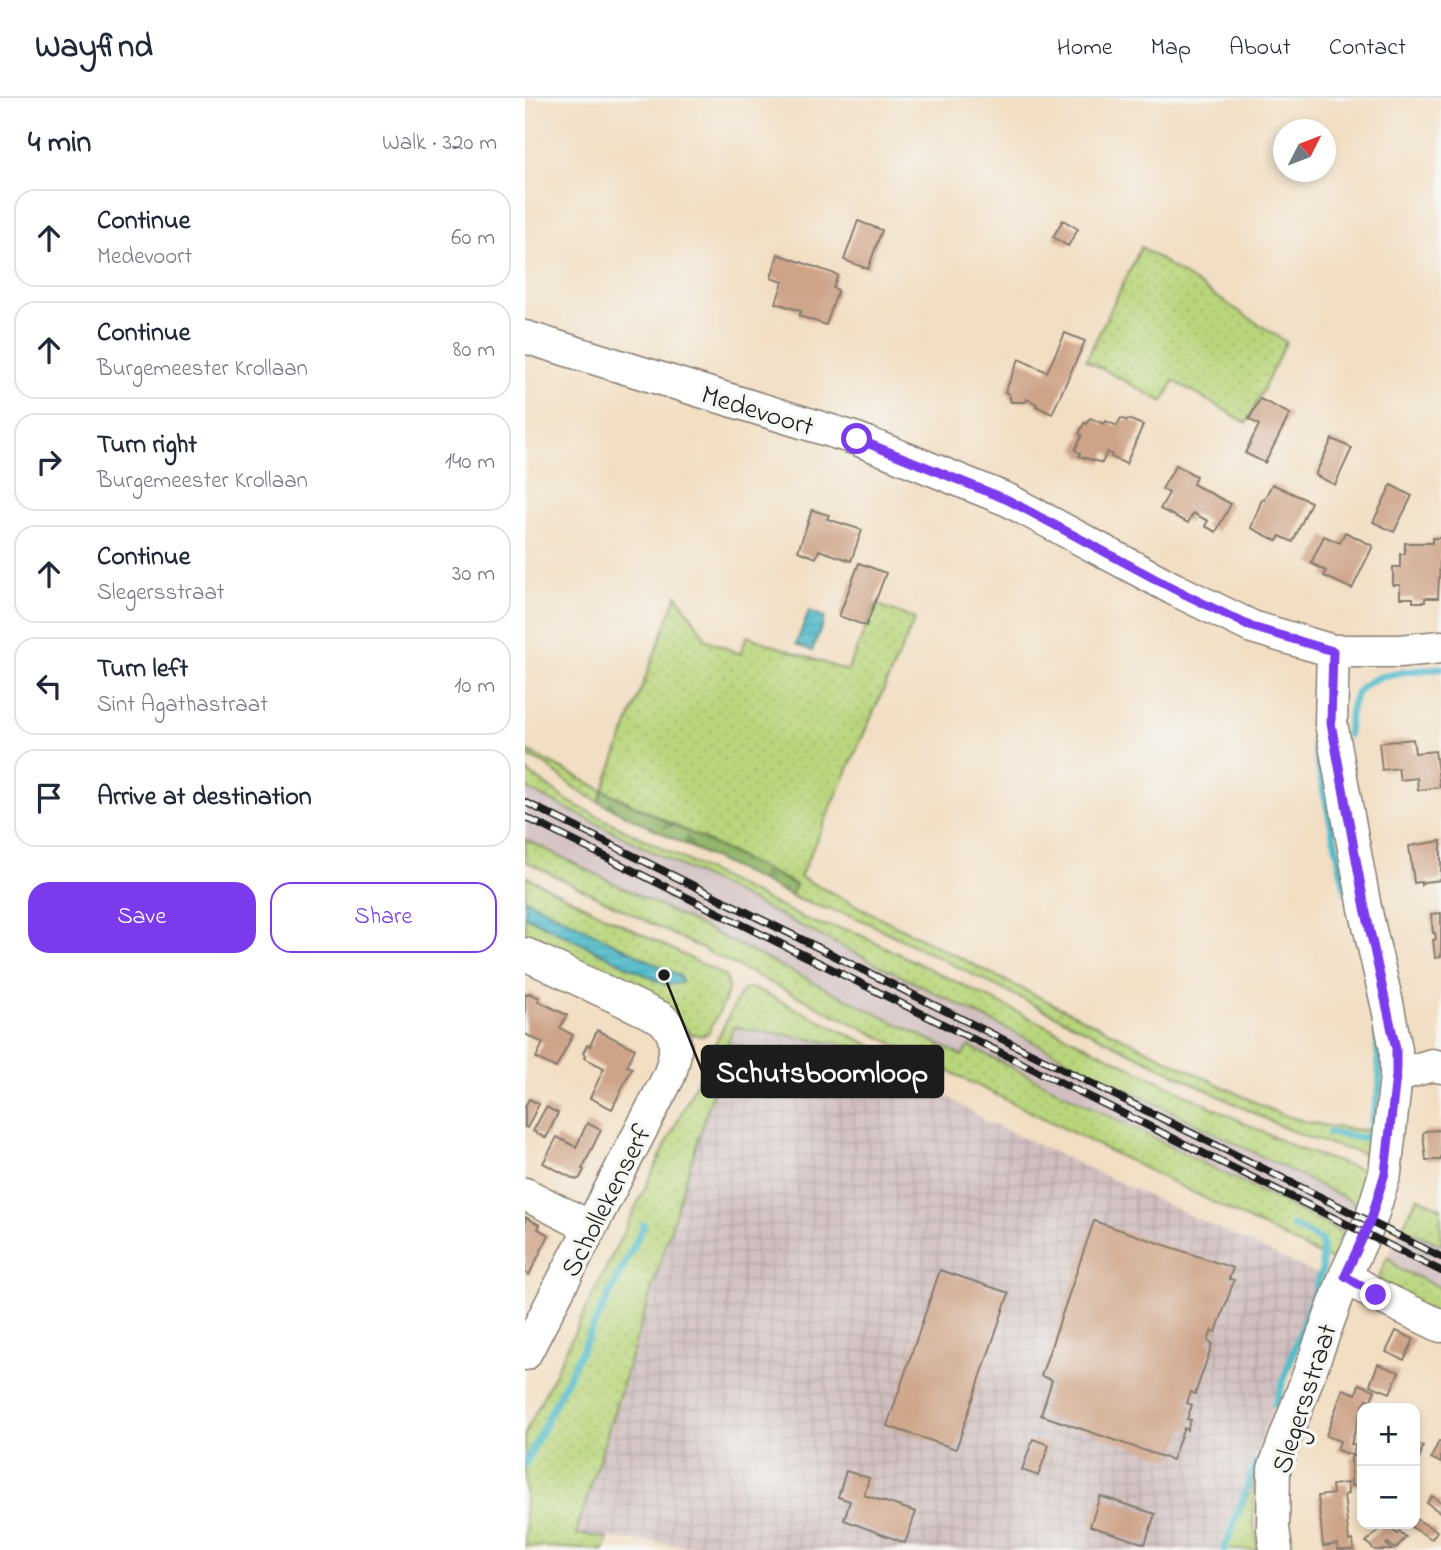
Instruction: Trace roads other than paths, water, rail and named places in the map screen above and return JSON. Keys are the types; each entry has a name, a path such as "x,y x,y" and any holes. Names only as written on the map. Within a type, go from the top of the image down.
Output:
{"street":[{"name":"Medevoort","path":"525,337 857,439 1008,500 1063,527 1174,589 1252,627 1333,651 1400,651 1441,647"},
{"name":"Slegersstraat","path":"1276,1550 1273,1528 1275,1469 1345,1276 1370,1222 1385,1173 1396,1076 1396,1049 1365,908 1331,723 1333,651"},
{"name":"Schollekenserf","path":"525,954 661,1018 672,1028 676,1044 676,1057 669,1076 525,1354"},
{"path":"1396,1076 1432,1065 1441,1067"},
{"path":"525,1195 590,1227"},
{"path":"1345,1276 1376,1295 1441,1326"}],"water":[{"path":"809,611 825,617 812,651 796,644"},
{"path":"525,899 680,976 682,983 666,985 525,916"}],"waterway":[{"path":"1348,735 1353,701 1364,685 1396,673 1441,668"},
{"path":"1314,746 1346,892"},
{"path":"1368,993 1375,1022"},
{"path":"1329,1133 1363,1138 1369,1135 1380,1086 1377,1034"},
{"path":"525,1464 644,1225"},
{"path":"1275,1405 1322,1270 1322,1241 1293,1226"},
{"path":"1224,1550 1256,1462"}],"railway":[{"path":"525,802 1441,1257"},
{"path":"525,817 1441,1271"}],"place":[{"name":"Schutsboomloop","path":"664,975"}]}
